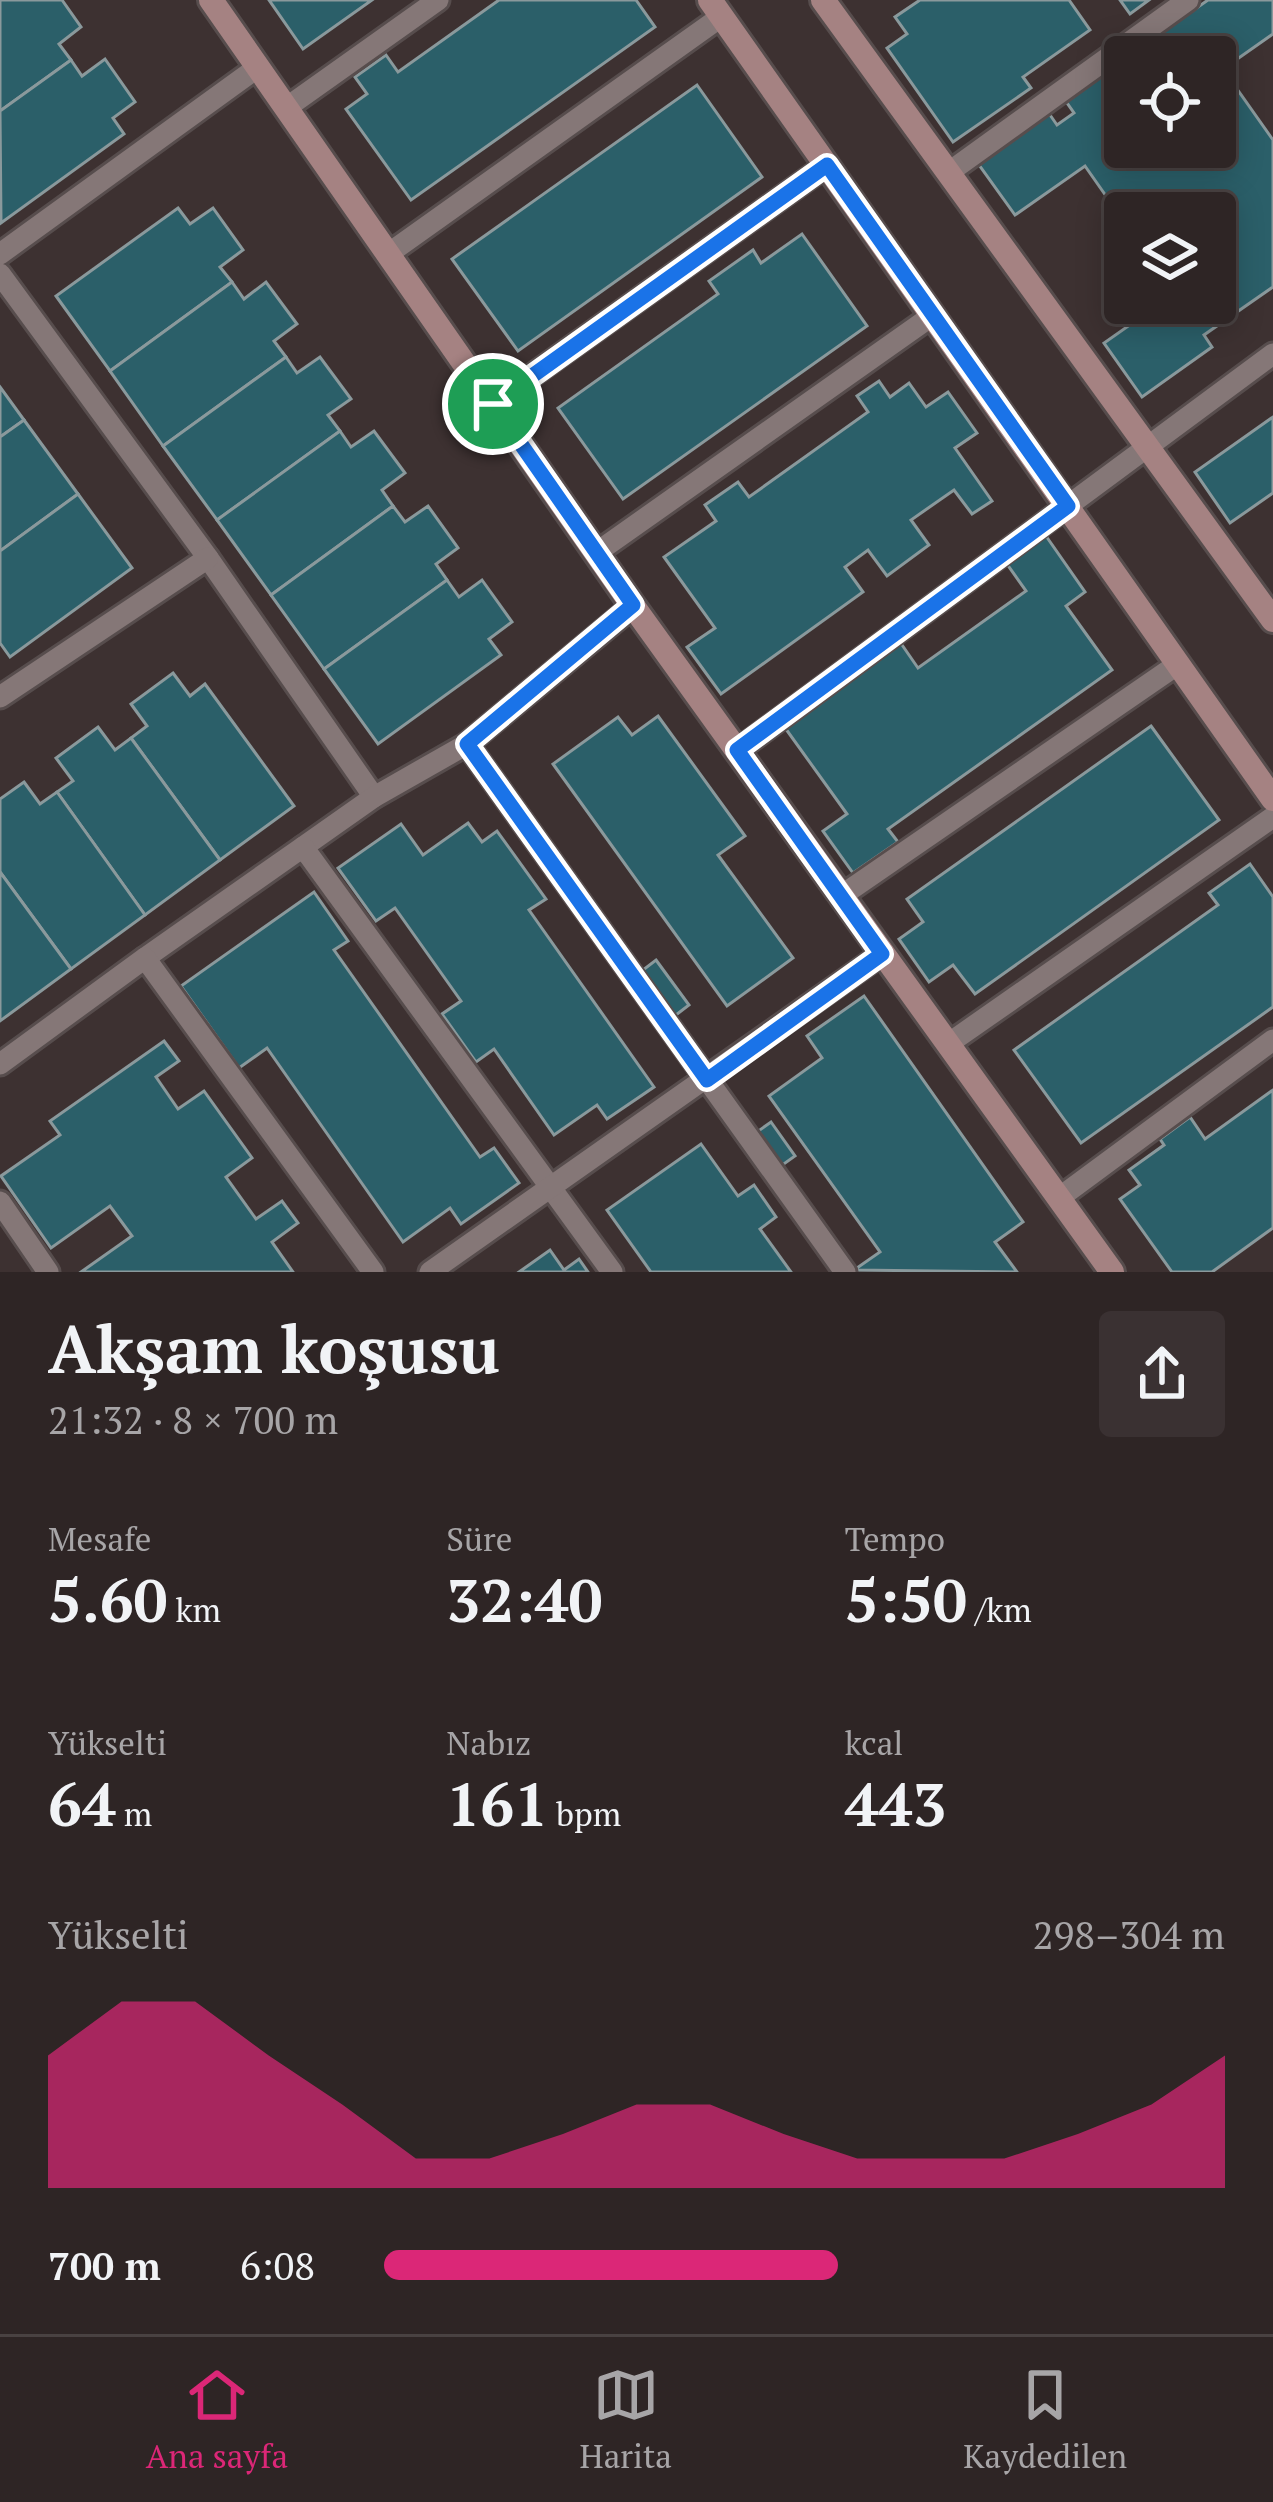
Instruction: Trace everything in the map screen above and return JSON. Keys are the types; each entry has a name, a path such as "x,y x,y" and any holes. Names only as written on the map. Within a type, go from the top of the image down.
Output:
{"street":[{"path":"211,0 596,553 1112,1272"},
{"path":"286,107 438,0"},
{"path":"823,0 1273,620"},
{"path":"948,173 1187,0"},
{"path":"388,254 716,8 1273,799"},
{"path":"0,254 258,67"},
{"path":"493,404 827,165"},
{"path":"0,274 208,558 374,797"},
{"path":"596,553 933,315"},
{"path":"737,750 1273,353"},
{"path":"0,697 208,558"},
{"path":"0,1064 374,797 467,744 633,605"},
{"path":"842,896 1178,664"},
{"path":"467,744 845,1272"},
{"path":"948,1044 1273,817"},
{"path":"303,848 612,1272"},
{"path":"430,1272 882,954"},
{"path":"146,958 373,1272"},
{"path":"1058,1198 1273,1040"},
{"path":"0,1202 48,1272"}],"building":[{"path":"0,0 62,0 81,27 59,44 71,60 0,111"},
{"path":"269,0 372,0 303,49"},
{"path":"499,0 636,0 655,27 411,200 346,109 367,94 355,77 386,55 398,72"},
{"path":"920,0 1069,0 1090,30 1023,77 1031,88 953,142 887,48 907,34 895,17"},
{"path":"1120,0 1149,0 1130,14"},
{"path":"1208,0 1273,0 1273,34 1236,60 1236,36 1156,36"},
{"path":"105,59 135,102 113,118 124,134 1,223 0,111 71,60 82,76"},
{"path":"1104,73 1104,168 1236,168 1236,87 1273,140 1273,287 1236,313 1236,192 1104,193 1085,166 1015,215 977,162 1048,112 1057,125 1074,113 1065,100"},
{"path":"697,85 762,177 518,351 452,259"},
{"path":"178,208 190,224 213,208 243,250 220,267 232,282 110,371 56,296"},
{"path":"802,234 867,326 623,499 558,408 718,294 709,281 753,250 761,263"},
{"path":"232,282 244,299 266,282 297,324 274,341 286,357 163,446 110,371"},
{"path":"1131,324 1220,324 1204,335 1212,347 1142,397 1104,343"},
{"path":"286,357 297,373 320,357 351,399 328,415 340,431 217,520 163,446"},
{"path":"879,381 890,397 909,383 926,407 948,392 977,433 955,448 992,501 972,514 954,490 911,520 929,545 887,576 868,550 845,567 863,592 721,694 687,647 715,628 664,557 716,521 705,505 738,482 749,497 868,412 857,396"},
{"path":"0,387 24,420 0,437"},
{"path":"1273,417 1273,493 1230,523 1195,472"},
{"path":"24,420 78,494 0,551 0,437"},
{"path":"340,431 351,447 374,431 405,473 382,490 393,506 271,595 217,520"},
{"path":"78,494 132,568 10,657 0,643 0,551"},
{"path":"393,506 405,522 428,506 458,548 436,564 447,580 324,669 271,595"},
{"path":"1046,536 1085,592 1066,606 1112,670 888,829 898,842 853,873 823,831 847,814 783,725 900,642 918,668 1026,591 1007,564"},
{"path":"447,580 459,597 482,580 512,622 489,639 501,655 378,744 324,669"},
{"path":"173,673 190,696 205,684 294,806 220,860 131,738 147,726 131,704"},
{"path":"658,716 745,836 718,855 793,958 727,1006 553,764 618,717 632,735"},
{"path":"1151,726 1219,820 975,994 953,965 929,982 899,939 923,922 907,899"},
{"path":"98,727 115,750 131,738 220,860 145,915 57,792 73,781 56,758"},
{"path":"24,782 40,804 57,792 145,915 71,969 0,872 0,799"},
{"path":"468,823 482,842 497,831 546,899 529,910 654,1087 607,1119 597,1105 554,1135 494,1049 476,1062 442,1014 461,1001 395,908 376,921 338,868 401,824 423,855"},
{"path":"1250,864 1273,897 1273,1007 1081,1143 1014,1050 1218,905 1209,893"},
{"path":"0,872 71,969 0,1021"},
{"path":"314,892 348,941 334,950 480,1157 494,1148 519,1183 461,1224 450,1208 403,1242 267,1048 239,1068 181,986"},
{"path":"656,960 689,1005 672,1018 639,973"},
{"path":"864,996 1023,1222 995,1242 1017,1272 854,1270 880,1252 769,1096 822,1058 807,1036"},
{"path":"164,1041 179,1061 156,1077 178,1109 204,1091 252,1158 226,1177 256,1219 282,1201 298,1223 272,1242 293,1272 81,1272 132,1236 110,1206 51,1248 1,1176 60,1135 50,1121"},
{"path":"1273,1090 1273,1228 1212,1272 1172,1272 1120,1199 1140,1185 1129,1170 1164,1145 1160,1139 1190,1117 1205,1139"},
{"path":"771,1122 795,1156 781,1166 757,1132"},
{"path":"701,1144 738,1196 754,1185 776,1217 760,1229 791,1272 651,1272 607,1210"},
{"path":"550,1250 564,1270 579,1259 588,1272 519,1272"}],"route":[{"path":"827,165 1068,506 737,750 882,954 707,1080 467,744 633,605 493,404 827,165"}]}
